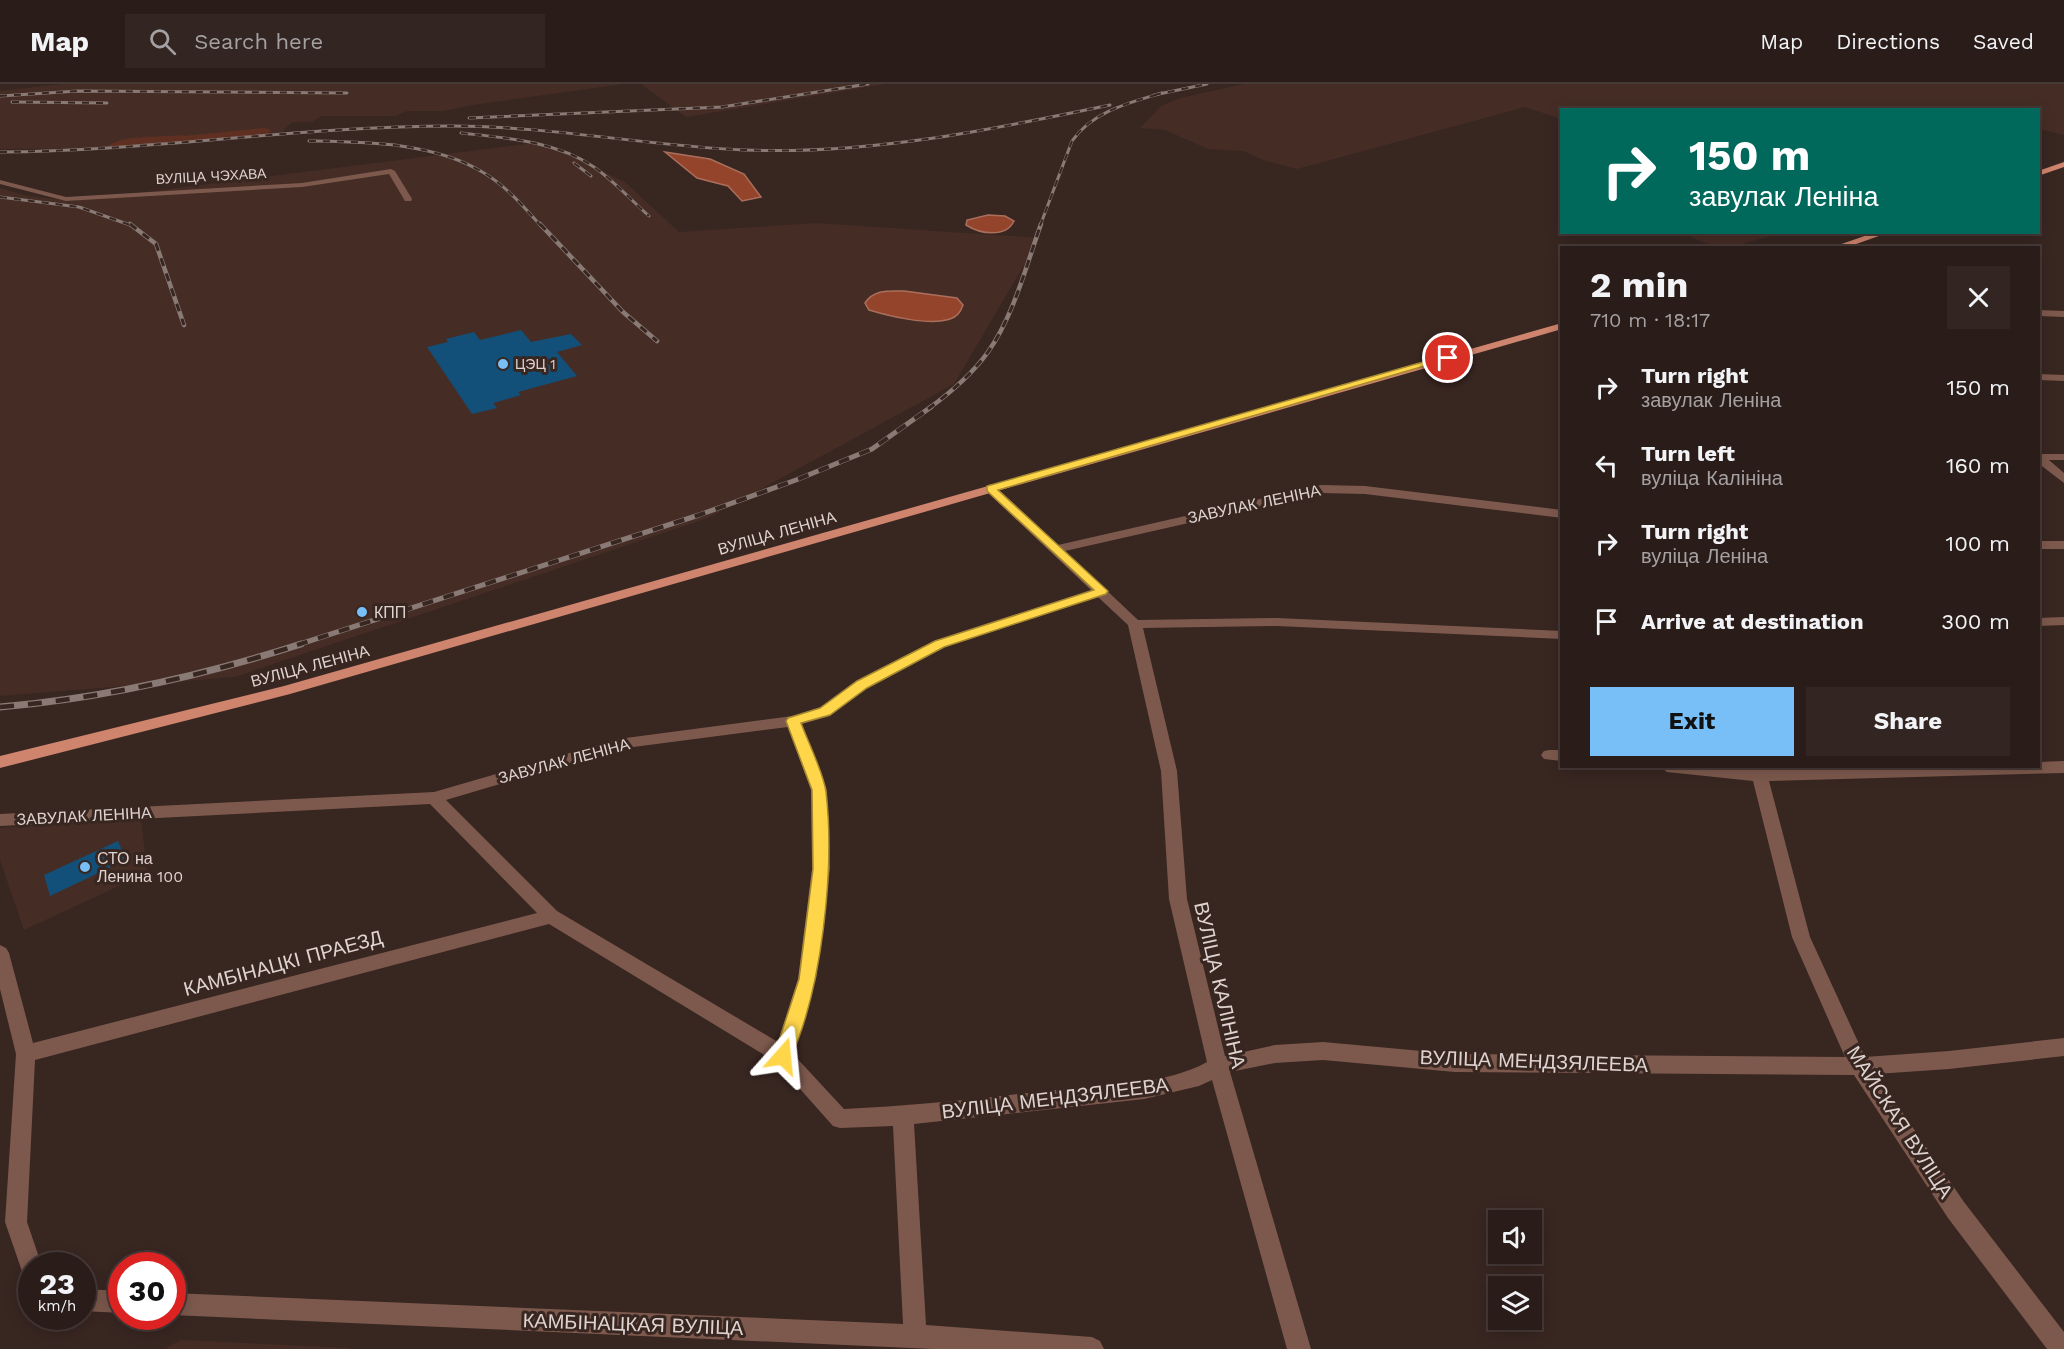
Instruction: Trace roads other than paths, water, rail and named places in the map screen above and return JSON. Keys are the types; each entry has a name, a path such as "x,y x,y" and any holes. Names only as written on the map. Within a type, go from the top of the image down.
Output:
{"main road":[{"path":"2042,173 2064,164"},
{"path":"2055,168 2064,170"},
{"path":"2042,173 2064,176"},
{"path":"1840,246 1880,234"},
{"name":"ВУЛІЦА ЛЕНІНА","path":"0,762 296,688 1560,327"}],"street":[{"name":"ВУЛІЦА ЧЭХАВА","path":"0,182 66,199 302,185 391,171 408,199"},
{"path":"2040,313 2064,314"},
{"path":"2040,377 2064,378"},
{"path":"2040,457 2064,457"},
{"path":"2040,459 2064,479"},
{"path":"990,488 1135,624 1190,620 1560,635"},
{"name":"ЗАВУЛАК ЛЕНІНА","path":"1057,549 1321,489 1365,490 1560,514"},
{"path":"2040,545 2064,545"},
{"name":"ЗАВУЛАК ЛЕНІНА","path":"0,820 434,798 618,744 793,721 825,712 862,684 940,644 1102,591"},
{"path":"2040,622 2064,621"},
{"name":"ВУЛІЦА КАЛІНІНА","path":"1135,624 1169,771 1178,898 1218,1066 1299,1349"},
{"path":"783,1056 807,979 821,869 819,790 793,721"},
{"path":"2040,767 2064,767"},
{"path":"1704,768 1759,771 1988,768"},
{"name":"МАЙСКАЯ ВУЛІЦА","path":"1759,771 1801,937 1859,1066 1956,1210 2062,1349"},
{"name":"ВУЛІЦА МЕНДЗЯЛЕЕВА","path":"434,798 550,916 783,1056 840,1119 903,1116 1144,1090 1199,1077 1218,1066 1275,1054 1323,1051 1455,1063 1859,1066 1949,1060 2064,1047"},
{"name":"КАМБІНАЦКІ ПРАЕЗД","path":"26,1054 550,916"},
{"path":"0,953 26,1054 16,1222 26,1252"},
{"path":"903,1116 915,1336"},
{"name":"КАМБІНАЦКАЯ ВУЛІЦА","path":"186,1305 915,1336 1092,1349"}],"railway":[{"path":"469,118 722,107 868,84"},
{"path":"1157,94 1207,84"},
{"path":"0,96 78,91 347,93"},
{"path":"1157,94 1162,93"},
{"path":"1040,226 1072,141 1090,122 1101,115 1157,94"},
{"path":"12,102 107,103"},
{"path":"0,152 114,148 340,130 453,126 526,129 708,148 790,151 837,149 928,139 1110,105"},
{"path":"461,133 530,142 564,151 594,167 649,216"},
{"path":"309,141 376,143 444,155 492,178 514,197 541,226"},
{"path":"574,163 591,176"},
{"path":"0,197 79,207 132,226"},
{"path":"540,224 623,312 657,341"},
{"path":"928,409 968,375 997,338 1019,290 1041,224"},
{"path":"132,226 156,244 184,325"},
{"path":"297,645 699,515 796,480 872,449 931,407"},
{"path":"0,707 115,692 190,676 301,644"}],"place":[{"name":"ЦЭЦ 1","path":"503,364"},
{"name":"КПП","path":"362,612"},
{"name":"СТО на Ленина 100","path":"85,867"}]}
